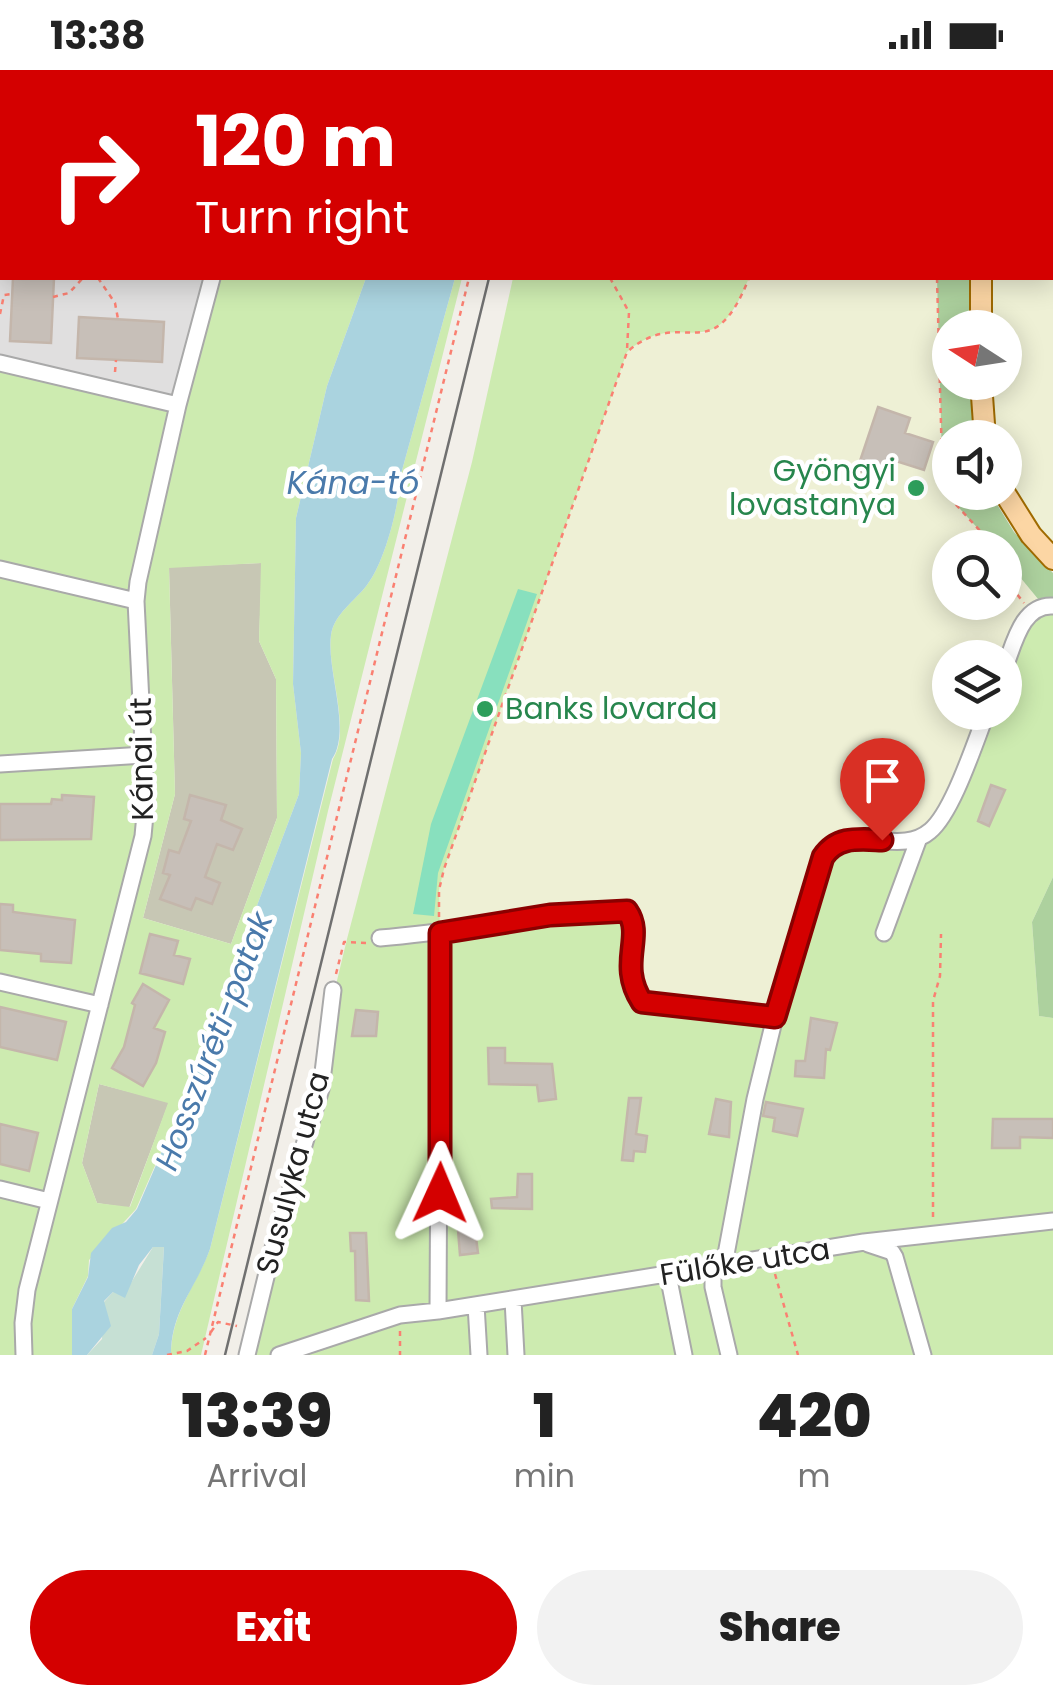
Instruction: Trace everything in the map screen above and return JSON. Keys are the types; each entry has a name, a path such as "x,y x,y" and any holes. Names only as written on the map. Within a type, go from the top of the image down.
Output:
{"main road":[{"path":"981,280 981,310"},
{"path":"1015,510 1053,559"}],"street":[{"name":"Kánai út","path":"24,1355 22,1322 28,1290 144,836 136,601 178,405 211,280"},
{"path":"0,363 178,405"},
{"path":"0,569 136,601"},
{"path":"1016,640 1032,611 1044,605 1053,606"},
{"path":"729,1355 712,1287 775,1017 823,857 831,846 856,839 918,838 931,831 942,818 979,730"},
{"path":"0,764 144,755"},
{"path":"884,932 918,838"},
{"path":"380,938 440,933 550,915 627,911 634,930 630,971 642,1002 775,1017"},
{"path":"438,1312 440,933"},
{"path":"0,982 100,1005"},
{"name":"Susulyka utca","path":"247,1355 274,1244 321,1089 332,990"},
{"path":"0,1189 49,1201"},
{"name":"Fülőke utca","path":"279,1355 400,1315 864,1242 1053,1222"},
{"path":"864,1242 892,1252 895,1257 923,1355"},
{"path":"668,1275 684,1355"},
{"path":"513,1300 516,1355"},
{"path":"476,1306 478,1355"}],"path":[{"path":"53,297 69,293 81,280"},
{"path":"99,280 115,303 118,319"},
{"path":"205,1355 469,280"},
{"path":"440,933 439,890 444,869 627,352 630,312 611,280"},
{"path":"627,352 642,339 660,332 705,333 720,327 736,310 748,280"},
{"path":"937,280 942,461 949,496 979,530"},
{"path":"0,314 4,296 12,294"},
{"path":"115,379 116,360"},
{"path":"1022,601 1032,611"},
{"path":"935,1234 933,1001 940,976 942,934"},
{"path":"332,990 344,942 376,943 380,938"},
{"path":"770,1258 798,1355"},
{"path":"400,1315 400,1355"},
{"path":"167,1355 207,1337 218,1322 234,1326"}],"shaded area":[{"path":"0,280 211,280 178,405 0,363"},
{"path":"748,280 937,280 938,310 932,310 932,400 940,400 941,420 932,420 932,510 962,510 980,530 932,530 932,620 1022,620 1022,580 1043,605 1018,640 932,640 932,730 980,730 941,818 775,1017 651,1005 440,933 439,890 444,869 627,352 642,339 660,332 705,333 736,310"},
{"path":"982,280 1053,280 1053,559 1018,510 1022,510 1022,420 984,420 983,400 1022,400 1022,310 982,310"},
{"path":"262,563 259,641 276,679 277,818 231,944 143,918 175,794 169,567"},
{"path":"99,1084 169,1102 129,1208 97,1203 82,1163"},
{"path":"164,1246 159,1334 152,1355 87,1355 102,1339 104,1302 113,1292 129,1286 153,1247"}],"green space":[{"path":"211,280 365,280 327,386 296,518 293,684 301,753 299,794 241,948 241,968 229,983 204,1054 136,1209 89,1260 88,1276 72,1309 72,1355 0,1355 0,363 178,405","holes":["261,563 259,641 276,679 277,818 231,944 143,918 175,794 169,568","99,1084 168,1103 130,1207 97,1203 82,1163"]},
{"path":"454,280 461,280 328,811 201,1355 171,1355 175,1326 210,1249 338,746 339,716 330,649 333,627 367,585 386,547 401,474"},
{"path":"513,280 748,280 722,323 708,331 664,333 627,352 444,869 439,890 440,932 627,911 630,956 642,1002 775,1017 831,846 931,831 979,730 1022,730 1022,640 1016,640 1022,625 1053,606 1053,877 1032,922 1039,1016 1053,1018 1053,1355 247,1355 347,939 472,462"},
{"path":"937,280 974,280 974,310 938,310"},
{"path":"940,400 974,400 975,420 941,420"},
{"path":"961,510 1000,510 1013,530 979,530"},
{"path":"1022,540 1053,573 1053,606 1043,605 1022,580"},
{"name":"Banks lovarda","path":"518,589 537,594 438,873 434,916 413,914 431,824"},
{"path":"1053,877 1053,1018 1039,1016 1032,922"}],"water":[{"name":"Kána-tó","path":"365,280 454,280 401,474 386,547 374,574 333,627 330,649 340,732 210,1249 175,1325 171,1355 152,1355 159,1334 164,1247 153,1247 139,1265 125,1298 113,1292 104,1301 111,1326 87,1355 72,1355 72,1309 88,1277 91,1253 112,1228 126,1222 137,1209 204,1054 229,983 241,968 241,948 299,794 301,753 293,684 296,518 327,386"}],"building":[{"path":"13,280 54,280 51,343 10,341"},
{"path":"79,317 164,322 162,362 77,358"},
{"path":"878,407 910,418 905,433 932,442 924,470 896,461 889,481 857,470"},
{"path":"991,785 1005,790 989,826 978,821"},
{"path":"62,795 94,797 91,839 0,840 0,804 51,804 52,799 62,800"},
{"path":"190,795 226,805 221,820 242,829 233,850 217,844 205,877 220,883 212,904 196,898 191,910 160,899 170,875 163,873 169,850 179,853 191,821 184,819"},
{"path":"0,904 13,905 13,912 75,920 71,963 41,961 41,954 0,950"},
{"path":"150,934 178,941 174,955 190,959 183,984 140,973"},
{"path":"143,984 169,1000 154,1028 165,1032 156,1063 143,1086 112,1068 124,1047 135,1005 132,1003"},
{"path":"0,1007 66,1022 57,1060 0,1047"},
{"path":"356,1010 378,1012 376,1036 352,1036"},
{"path":"811,1018 837,1023 830,1050 826,1049 824,1078 795,1076 796,1061 805,1061"},
{"path":"488,1048 505,1048 505,1063 552,1064 556,1099 539,1101 537,1085 489,1084"},
{"path":"629,1098 641,1098 636,1134 647,1136 645,1152 634,1151 633,1161 622,1160"},
{"path":"716,1099 731,1102 729,1137 709,1134"},
{"path":"766,1102 803,1109 797,1136 773,1131 775,1118 763,1116"},
{"path":"993,1119 1053,1119 1053,1138 1020,1137 1020,1148 992,1148"},
{"path":"0,1124 38,1133 29,1171 0,1164"},
{"path":"518,1174 532,1174 532,1209 492,1208 491,1199 517,1197"},
{"path":"473,1215 478,1253 460,1255 457,1217"},
{"path":"350,1233 366,1233 369,1301 356,1300 355,1251 351,1251"}],"tram line":[{"path":"225,1355 489,280"}],"place":[{"name":"Gyöngyi lovastanya","path":"916,488"},
{"name":"Banks lovarda","path":"485,709"}],"route":[{"path":"440,1193 440,933 550,915 627,911 634,930 630,971 642,1002 775,1017 823,857 831,846 842,841 882,840"}],"water label":[{"name":"Hosszúréti-patak","path":"214,1041"}]}
